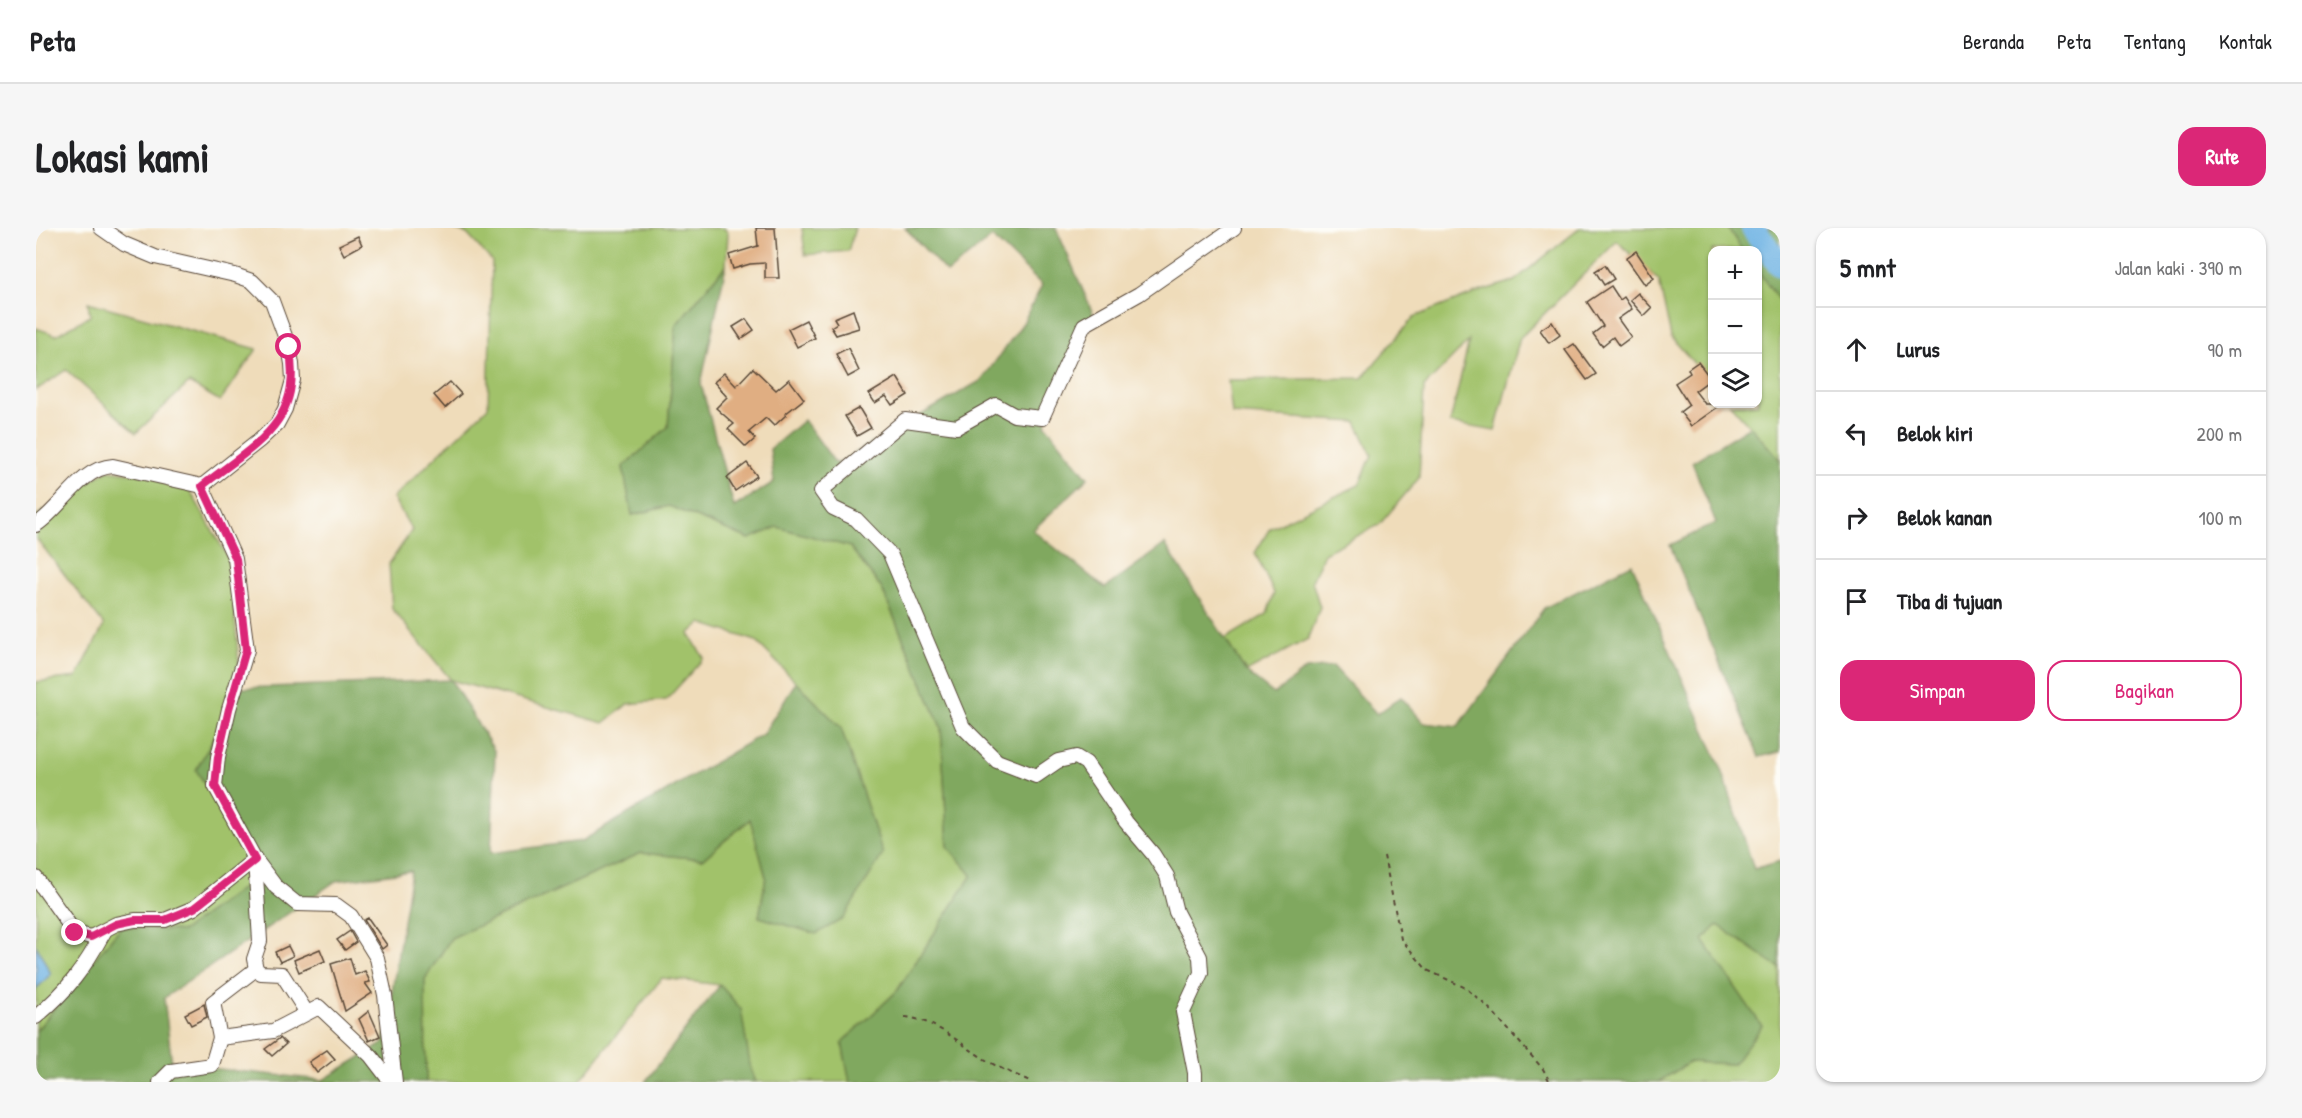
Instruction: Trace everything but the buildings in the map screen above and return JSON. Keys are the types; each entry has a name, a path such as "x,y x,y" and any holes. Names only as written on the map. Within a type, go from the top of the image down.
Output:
{"street":[{"path":"101,228 124,244 155,257 235,275 252,282 272,301 289,347 292,364 293,380 285,409 277,423 260,440 202,486"},
{"path":"1195,1082 1183,1012 1201,973 1200,957 1176,912 1167,876 1153,854 1126,822 1086,763 1076,757 1058,762 1036,776 996,761 963,727 890,554 856,519 833,508 821,492 905,420 957,427 996,405 1014,415 1042,418 1084,325 1140,294 1234,228"},
{"path":"36,525 90,474 103,467 113,466 202,486"},
{"path":"202,486 236,559 246,650 218,757 215,786 255,860 276,887 297,904 336,905 351,916 377,958 385,995 393,1082"},
{"path":"36,878 75,933 91,937 116,924 135,920 165,920 194,908 255,860"},
{"path":"255,860 260,941 254,959 256,969 261,974 282,974 307,1013"},
{"path":"36,1017 64,993 87,962 104,932"},
{"path":"160,1082 171,1071 212,1065 220,1038 213,1002 256,969"},
{"path":"220,1038 273,1031 319,1007 371,1056 393,1082"}],"path":[{"path":"1384,856 1401,939 1427,970 1466,988 1492,1011 1543,1069 1550,1082"},
{"path":"905,1017 920,1018 987,1060 1032,1082"}],"green space":[{"path":"449,228 724,228 728,233 726,265 676,325 668,427 623,467 633,515 669,506 749,539 777,527 850,546 882,589 941,727 948,847 973,875 897,991 842,1043 850,1082 756,1082 720,985 662,978 579,1082 426,1082 425,979 451,938 641,853 703,859 751,819 766,877 759,917 841,728 756,641 701,623 689,634 704,658 666,700 628,704 604,723 451,680 392,609 389,564 412,530 393,498 488,407 492,261 467,234"},
{"path":"802,228 855,228 848,251 805,255"},
{"path":"905,228 1056,228 1094,316 1045,424 1088,478 1033,530 1105,588 1165,544 1246,672 1274,694 1306,669 1333,666 1377,714 1401,697 1424,723 1458,727 1544,608 1632,564 1722,770 1754,869 1780,861 1780,968 1718,925 1703,940 1762,1026 1733,1064 1690,1062 1658,1082 850,1082 842,1043 897,991 972,875 948,847 941,727 882,589 850,547 777,527 750,539 669,506 632,515 623,467 668,427 676,325 726,265 701,384 734,507 774,482 770,449 804,420 836,464 982,380 1023,323 1042,285 992,237 947,273"},
{"path":"1580,228 1728,228 1739,246 1708,246 1708,379 1671,337 1659,281 1617,241 1520,338 1495,431 1450,423 1469,341 1424,387 1419,478 1379,525 1324,553 1312,581 1320,607 1308,639 1246,672 1225,639 1267,614 1274,593 1255,553 1270,528 1359,485 1372,455 1356,422 1232,414 1228,380 1362,378 1414,317 1514,281"},
{"path":"1728,228 1780,228 1780,302 1762,277 1762,246 1739,246"},
{"path":"1762,277 1780,302 1780,460 1734,408 1762,408"},
{"path":"88,302 257,349 220,401 189,383 136,433 66,370 36,390 36,328 56,335 90,316"},
{"path":"1750,426 1780,460 1780,752 1759,757 1670,545 1716,523 1692,462"},
{"path":"108,470 184,480 230,561 241,688 262,874 183,931 121,927 36,1031 36,989 51,974 36,945 36,682 77,677 104,625 36,538 36,516"},
{"path":"451,680 495,752 491,853 582,841 763,734 796,682 841,728 883,854 843,919 816,934 759,917 766,877 750,819 703,859 641,853 451,938 425,979 426,1082 36,1082 36,1031 121,927 183,931 262,874 196,770 241,688","holes":["411,871 384,1043 323,1080 172,1064 164,998 336,881"]},
{"path":"1717,924 1780,968 1780,1082 1658,1082 1690,1062 1733,1064 1703,940"},
{"path":"720,985 741,1009 751,1071 756,1082 645,1082"}],"water":[{"path":"36,945 51,974 36,989"}],"waterway":[{"path":"1753,228 1780,265"}],"route":[{"path":"75,933 91,937 116,924 135,920 165,920 194,908 255,860 215,786 218,757 246,650 236,559 202,486 260,440 277,423 285,409 293,380 289,347"}]}
